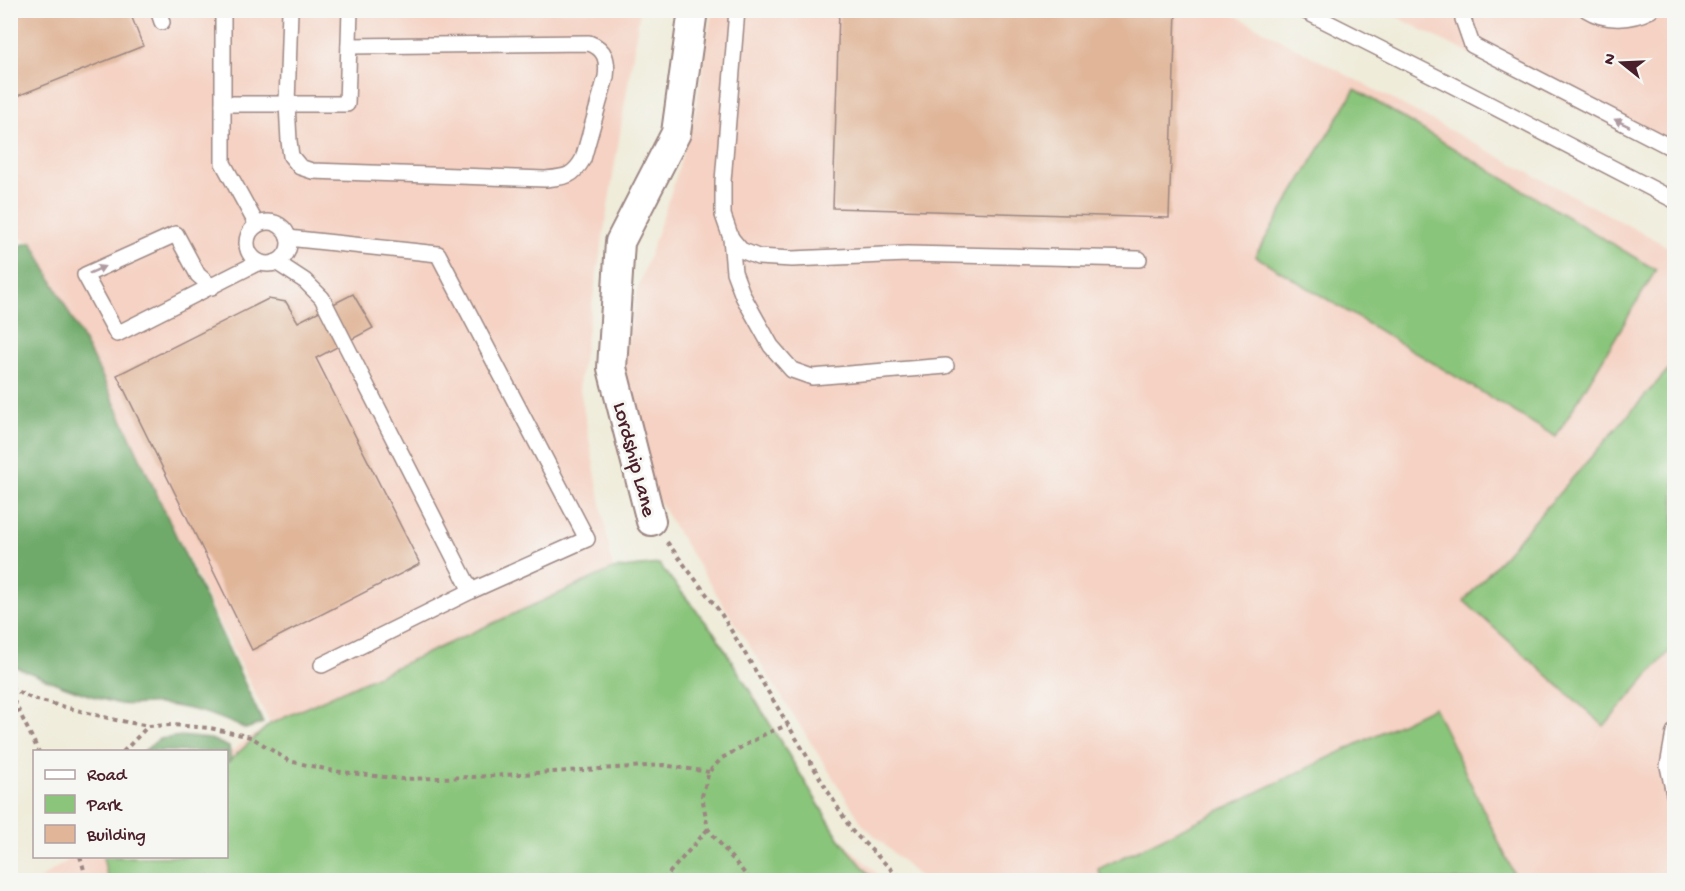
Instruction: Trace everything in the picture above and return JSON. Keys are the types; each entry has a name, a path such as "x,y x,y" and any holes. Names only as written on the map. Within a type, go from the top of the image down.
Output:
{"street":[{"name":"Lordship Lane","path":"651,521 612,368 620,242 676,133 693,10"}],"lane":[{"path":"224,10 223,163 257,225"},
{"path":"290,10 287,104 289,141 291,156 300,166 312,171 545,179 564,177 576,171 583,159 608,64 598,46 589,43 349,46"},
{"path":"223,104 347,104 350,10"},
{"path":"737,10 723,181 723,215 731,238 734,272 742,296 771,346 792,370 812,377 946,366"},
{"path":"1303,10 1674,200"},
{"path":"1467,10 1463,19 1472,45 1674,149"},
{"path":"1587,10 1607,18 1627,18 1651,10"},
{"path":"268,222 275,224 284,231 288,238 289,245 286,254 276,262 267,264 259,262 248,250 249,234 257,225 268,222"},
{"path":"212,287 198,274 176,234 85,275 117,334 212,287 259,262"},
{"path":"288,238 438,254 587,539 471,591 322,665"},
{"path":"731,238 741,250 758,257 792,259 907,254 1139,259"},
{"path":"276,262 305,281 322,298 471,591"},
{"path":"1674,732 1668,766 1674,794"}],"path":[{"name":"Lordship Lane","path":"651,521 720,612 852,831 902,880"},
{"path":"10,688 33,699 149,726 210,728 250,737 289,761 334,771 401,779 496,776 663,765 709,772"},
{"path":"10,693 38,750"},
{"path":"750,880 708,829 702,796 709,772 722,758 748,742 788,725"},
{"path":"125,750 149,726"},
{"path":"663,880 708,829"},
{"path":"81,858 87,880"}],"shaded area":[{"path":"11,11 640,11 579,384 613,569 295,714 659,564 752,692 839,838 884,880 38,880 71,858 228,858 228,753 270,724 33,242 11,235"},
{"path":"712,11 1227,11 1674,250 1674,880 923,880 863,825 648,483 622,369 638,288 672,190 696,108"},
{"path":"1386,11 1674,11 1674,157 1422,30"}],"green space":[{"path":"1355,89 1656,270 1556,437 1255,256"},
{"path":"32,242 102,376 263,723 246,729 181,707 157,704 120,704 78,691 11,665 11,248"},
{"path":"1674,363 1674,646 1604,726 1464,601"},
{"path":"659,564 716,635 839,838 874,880 108,880 103,858 228,858 228,762 270,724 613,569"},
{"path":"1434,707 1517,880 1103,880 1098,869"},
{"path":"181,736 211,739 229,747 231,760 228,762 228,750 145,750 159,739"}],"building":[{"path":"10,10 129,10 143,46 10,99"},
{"path":"839,10 1176,10 1169,218 833,208"},
{"path":"353,294 373,328 316,358 420,564 252,650 117,375 268,299 286,302 298,322"}]}
